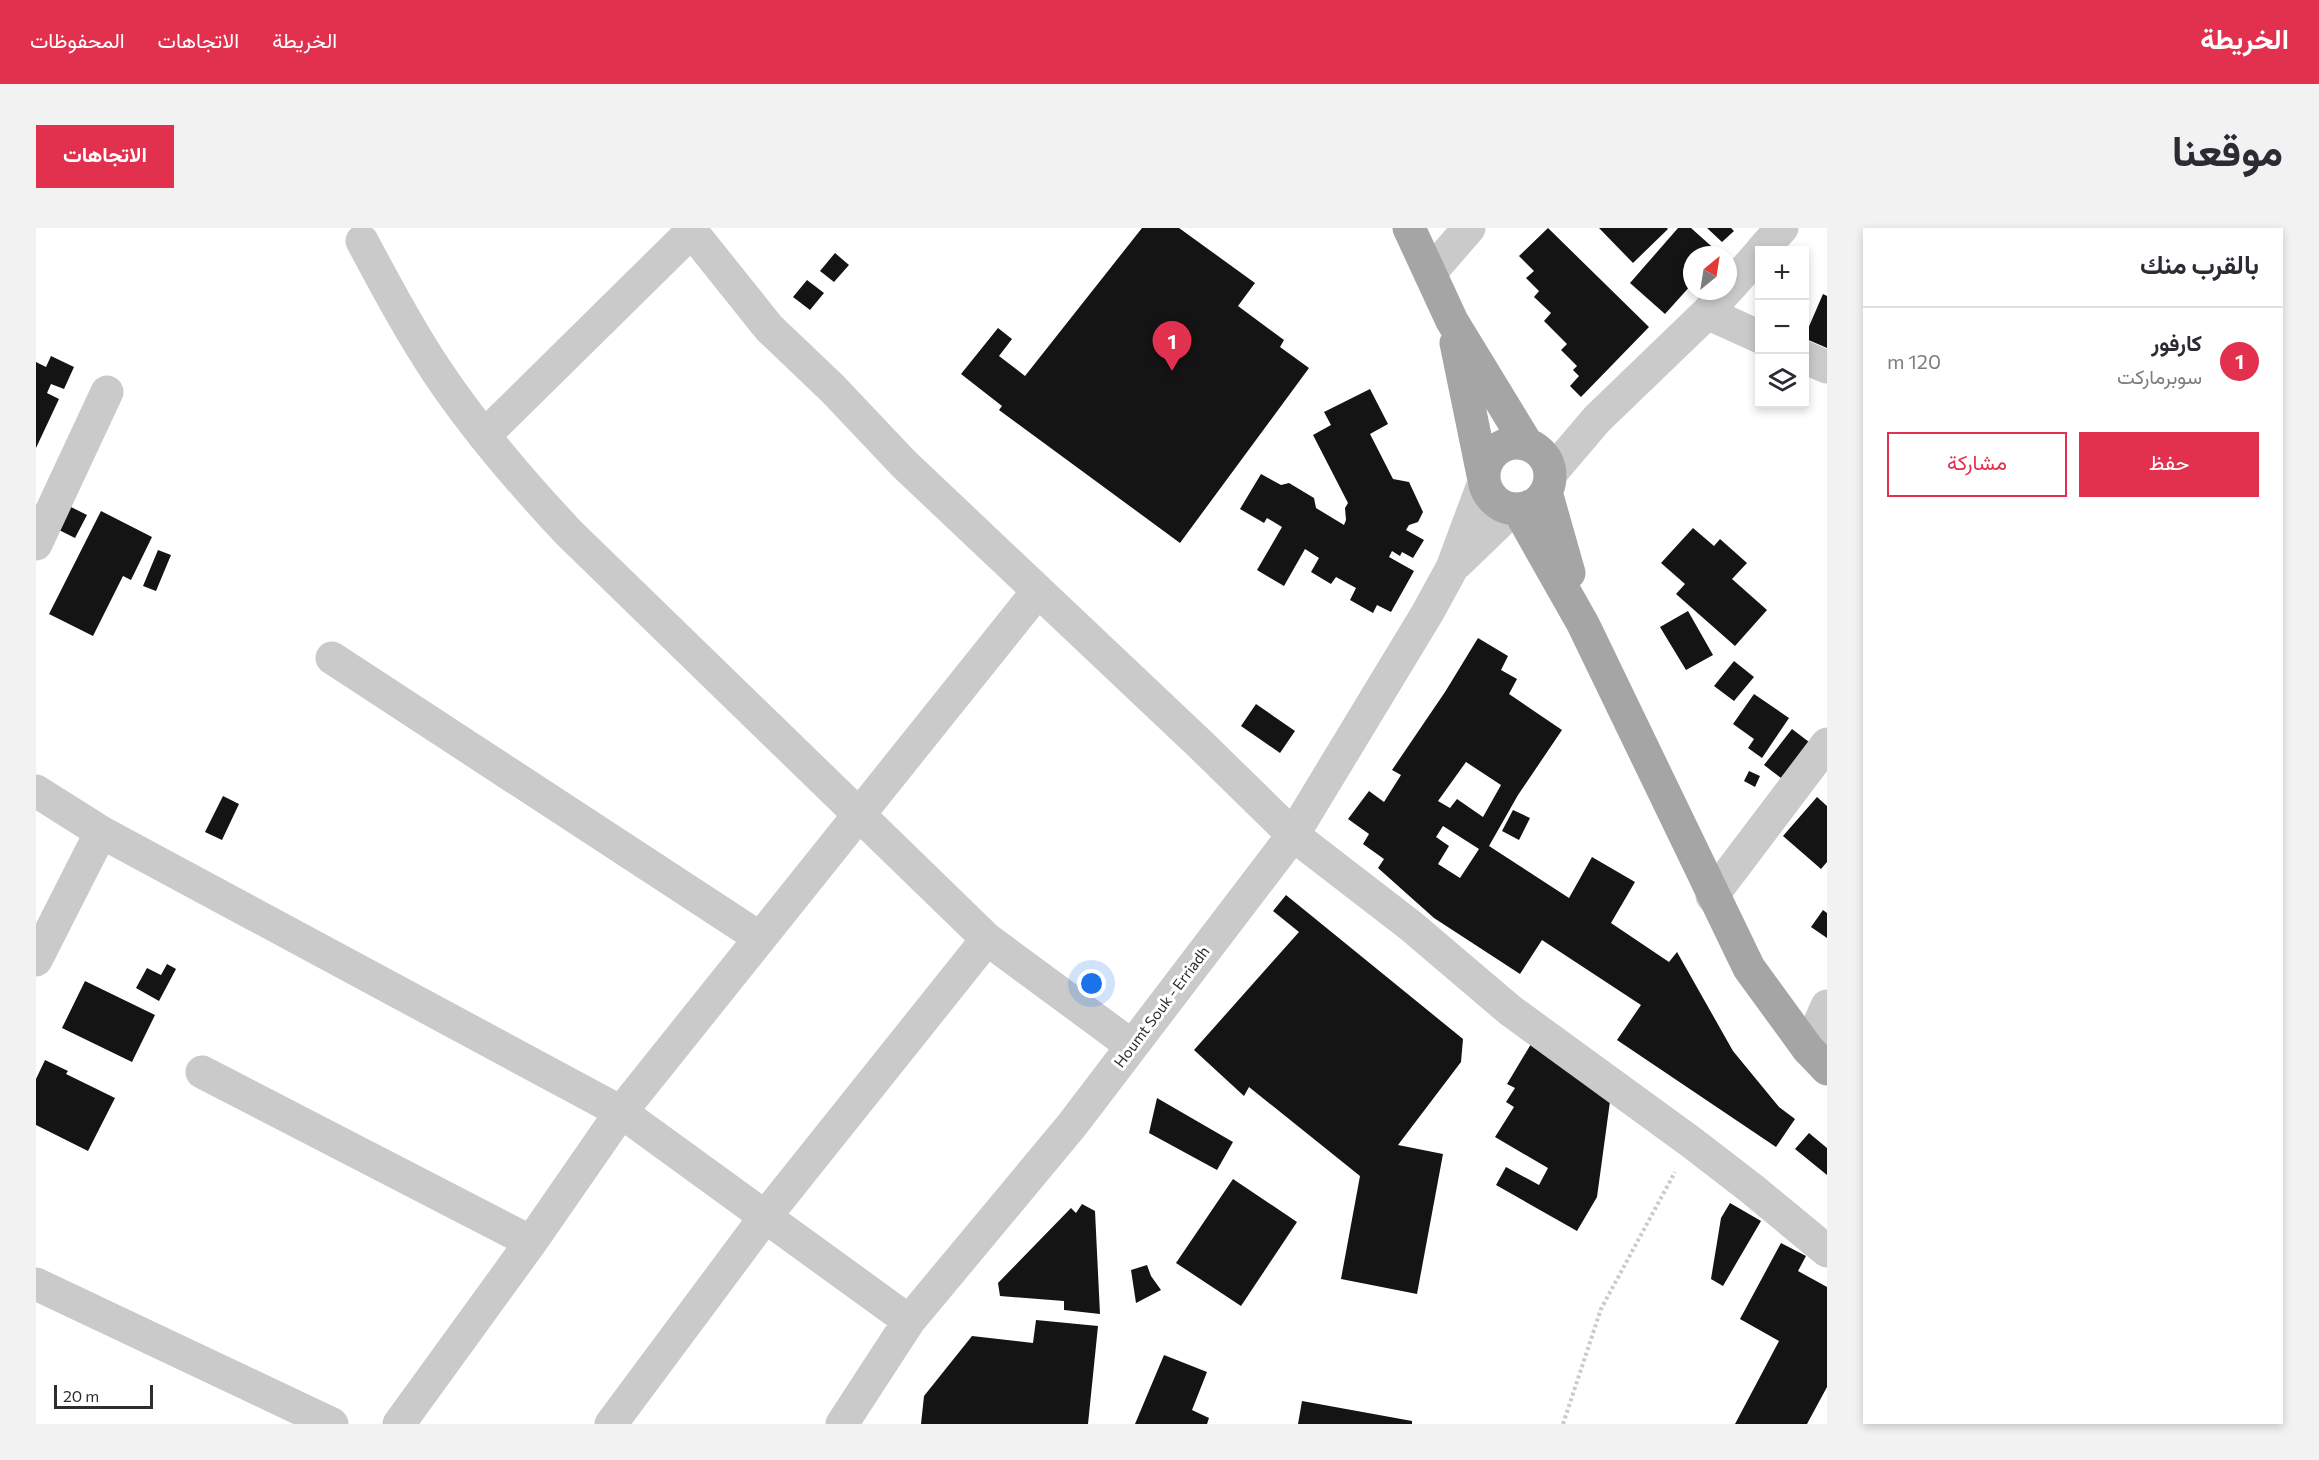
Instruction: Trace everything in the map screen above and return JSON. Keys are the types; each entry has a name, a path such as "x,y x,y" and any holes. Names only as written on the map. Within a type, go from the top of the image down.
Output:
{"main road":[{"path":"1409,228 1452,321 1540,464 1583,624"},
{"path":"1452,321 1484,478 1487,492 1494,500 1516,509 1529,507 1539,501 1540,464 1520,442 1504,445 1491,454 1484,468 1484,478"},
{"path":"1516,509 1583,624 1712,896 1749,968 1818,1059"}],"street":[{"path":"1431,272 1469,228"},
{"path":"1766,246 1782,228"},
{"path":"484,436 690,230 769,328 833,389 904,464 1293,835 1411,926 1511,1011 1692,1142 1827,1251"},
{"path":"362,241 398,309 439,374 484,436 525,486 569,533 987,939 1132,1046"},
{"path":"1737,279 1755,259"},
{"path":"1540,464 1597,419 1718,300"},
{"path":"1722,300 1755,332"},
{"path":"1809,359 1827,367"},
{"path":"36,544 107,392"},
{"path":"1452,568 1484,478"},
{"path":"1452,568 1516,509"},
{"name":"Houmt Souk - Erriadh","path":"842,1424 909,1321 1072,1125 1293,835 1428,612 1452,568"},
{"path":"399,1424 531,1242 621,1112 1038,591"},
{"path":"332,658 760,938"},
{"path":"1712,896 1827,744"},
{"path":"36,791 101,832 621,1112 909,1321"},
{"path":"36,960 101,832"},
{"path":"611,1424 765,1217 987,939"},
{"path":"1818,1059 1827,1006"},
{"path":"202,1072 531,1242"},
{"path":"36,1284 332,1424"}],"path":[{"path":"1563,1424 1601,1309 1692,1142"}],"building":[{"path":"1142,228 1179,228 1255,283 1238,306 1284,340 1280,347 1309,368 1180,543 999,410 1002,406 961,374 998,328 1012,339 999,356 1025,376"},
{"path":"1548,228 1649,327 1581,397 1570,386 1579,376 1573,370 1577,366 1561,350 1567,344 1544,321 1551,313 1534,297 1539,291 1526,278 1534,271 1519,256"},
{"path":"1599,228 1667,228 1668,229 1633,263"},
{"path":"1678,228 1691,228 1711,246 1683,246 1683,294 1665,314 1630,283"},
{"path":"1707,228 1731,228 1734,231 1722,242"},
{"path":"835,253 849,265 834,282 820,271"},
{"path":"807,280 824,293 810,310 793,297"},
{"path":"1823,294 1827,296 1827,348 1809,340 1809,326"},
{"path":"51,356 74,367 64,389 51,384 47,393 59,399 36,448 36,362 46,367"},
{"path":"1370,389 1388,424 1370,434 1393,479 1409,482 1423,512 1418,522 1409,525 1406,530 1424,540 1413,558 1402,552 1400,556 1392,551 1389,557 1414,571 1391,612 1377,605 1373,613 1350,600 1356,588 1336,577 1331,584 1311,572 1319,558 1305,549 1284,586 1257,570 1282,527 1267,518 1264,523 1240,509 1261,474 1281,485 1289,483 1314,498 1316,508 1344,525 1345,508 1348,503 1313,435 1331,425 1324,412"},
{"path":"65,504 87,515 75,538 53,527"},
{"path":"101,511 152,537 131,580 123,576 93,636 49,614"},
{"path":"1693,528 1714,546 1720,539 1747,563 1732,579 1767,610 1735,646 1676,594 1685,584 1661,563"},
{"path":"158,550 171,555 156,591 143,586"},
{"path":"1688,611 1713,655 1686,670 1660,627"},
{"path":"1478,638 1508,656 1501,670 1517,679 1509,694 1562,730 1518,795 1489,846 1569,898 1592,857 1635,882 1611,923 1669,962 1677,952 1733,1051 1779,1107 1795,1119 1776,1147 1617,1040 1641,1005 1542,940 1520,974 1434,918 1378,868 1384,859 1363,844 1369,834 1348,819 1369,791 1384,802 1401,775 1392,770 1445,692","holes":["1466,762 1501,785 1483,817 1457,799 1450,808 1438,801","1443,826 1479,849 1460,878 1438,864 1449,846 1436,837"]},
{"path":"1734,661 1754,677 1734,701 1714,686"},
{"path":"1754,694 1789,718 1762,758 1748,748 1754,739 1733,724"},
{"path":"1256,704 1295,731 1280,753 1241,726"},
{"path":"1792,729 1809,742 1781,778 1764,765"},
{"path":"1749,771 1760,776 1755,787 1744,781"},
{"path":"223,796 239,804 222,840 205,832"},
{"path":"1817,797 1827,806 1827,862 1821,869 1783,836"},
{"path":"1513,810 1530,818 1519,840 1502,831"},
{"path":"1286,895 1463,1039 1461,1062 1398,1145 1443,1154 1417,1294 1341,1279 1360,1176 1249,1087 1244,1096 1194,1050 1299,932 1273,911"},
{"path":"1823,910 1827,913 1827,938 1811,927"},
{"path":"167,964 176,969 159,1001 136,988 147,968 161,975"},
{"path":"85,981 155,1015 132,1062 62,1028"},
{"path":"1531,1044 1611,1094 1597,1197 1577,1231 1496,1185 1506,1167 1539,1185 1548,1168 1495,1137 1514,1107 1506,1102 1515,1088 1507,1084"},
{"path":"45,1060 68,1071 66,1074 115,1098 88,1151 36,1125 36,1079"},
{"path":"1157,1098 1233,1142 1217,1170 1149,1133"},
{"path":"1809,1133 1827,1148 1827,1175 1795,1149"},
{"path":"1233,1179 1297,1222 1241,1306 1176,1263"},
{"path":"1730,1203 1761,1221 1723,1286 1711,1279 1721,1218"},
{"path":"1082,1204 1095,1211 1100,1314 1064,1310 1064,1301 1000,1296 998,1283 1071,1208 1076,1213"},
{"path":"1781,1243 1806,1256 1798,1271 1827,1287 1827,1387 1807,1424 1735,1424 1779,1341 1740,1319"},
{"path":"1147,1265 1151,1276 1161,1290 1136,1303 1131,1270"},
{"path":"1036,1320 1098,1326 1088,1424 921,1424 924,1396 972,1336 1033,1343"},
{"path":"1164,1355 1207,1372 1192,1410 1209,1418 1207,1424 1135,1424"},
{"path":"1302,1401 1412,1421 1412,1424 1298,1424"}],"place":[{"name":"كارفور","path":"1172,371"}]}
